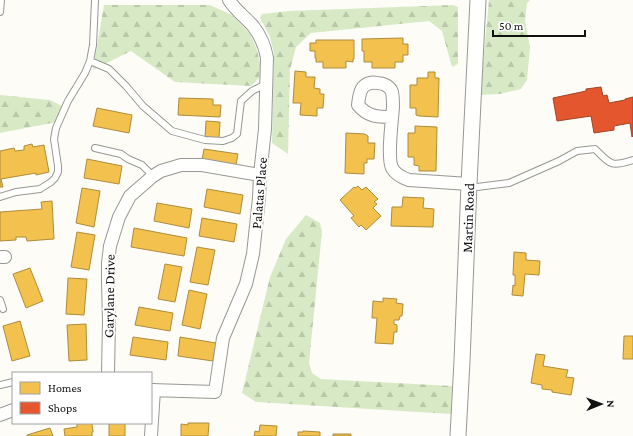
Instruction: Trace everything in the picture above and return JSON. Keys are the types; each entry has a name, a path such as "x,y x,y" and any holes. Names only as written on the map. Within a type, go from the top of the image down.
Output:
{"street":[{"name":"Palatas Place","path":"152,390 214,392 223,338 246,284 253,254 265,129 267,58 261,37 253,25 232,6 229,0"},
{"name":"Martin Road","path":"458,436 478,0"},
{"path":"392,117 390,160 393,170 400,177 409,180 469,186"},
{"name":"Garylane Drive","path":"108,372 108,281 110,246 119,217 130,196 153,176 162,171 181,165 202,165 260,175"},
{"path":"0,415 12,410"},
{"path":"151,424 151,436"}],"lane":[{"path":"0,12 2,0"},
{"path":"0,197 16,192 40,189 51,182 58,172 54,138 56,128 68,101 85,73 90,61 93,45 95,0"},
{"path":"90,61 109,69 143,106 172,131 205,140 223,141 232,138 236,134 241,101 252,91 266,84"},
{"path":"95,148 121,154 142,165 153,176"},
{"path":"469,186 509,183 559,161 577,151 595,149 608,162 618,164 633,160"},
{"path":"0,300 3,308"},
{"path":"0,385 12,382"}],"green space":[{"path":"489,0 530,0 527,3 525,21 530,47 527,80 521,89 500,94 480,95"},
{"path":"104,5 210,5 232,15 250,34 257,50 260,64 259,78 251,86 175,82 131,51 93,70"},
{"path":"453,5 458,7 458,64 452,67 442,31 429,21 311,33 296,47 290,70 288,154 272,143 274,53 270,37 260,18 262,14 289,11"},
{"path":"0,95 50,100 62,106 57,122 0,133"},
{"path":"306,215 320,223 322,231 309,363 312,373 321,379 452,386 451,414 256,402 242,393 270,277 286,239"}],"building: Homes":[{"path":"403,38 403,44 408,44 408,55 403,55 403,62 395,62 395,68 372,68 372,62 364,62 362,39"},
{"path":"316,40 354,40 353,62 346,61 346,68 323,68 323,62 316,62 315,51 310,51 310,43 316,43"},
{"path":"295,71 306,72 306,77 315,77 314,88 320,89 320,94 324,94 323,108 317,108 317,116 300,115 301,103 293,103"},
{"path":"428,72 435,72 435,78 439,78 438,117 419,116 416,115 416,108 410,108 410,85 417,85 417,78 428,78"},
{"path":"179,98 213,99 213,105 221,105 220,117 178,115"},
{"path":"97,108 132,115 129,133 93,126"},
{"path":"206,121 220,122 219,138 205,138"},
{"path":"415,126 437,127 436,171 419,171 419,166 414,165 414,157 408,157 408,133 415,133"},
{"path":"346,133 365,134 368,136 368,143 375,143 374,159 367,159 367,163 364,163 364,174 345,173"},
{"path":"32,144 33,147 44,145 49,172 1,179 3,187 0,187 0,151 14,148 15,151 24,150 24,146"},
{"path":"204,149 238,154 236,165 202,160"},
{"path":"87,159 122,166 119,184 84,178"},
{"path":"358,186 362,190 366,187 378,199 374,202 377,204 373,208 381,216 366,230 361,225 359,227 351,218 354,216 340,200 354,187 355,188"},
{"path":"82,188 100,191 94,227 76,223"},
{"path":"207,189 243,195 240,214 204,207"},
{"path":"403,197 424,198 423,208 434,209 433,227 391,226 392,207 402,207"},
{"path":"52,201 54,239 27,241 26,237 16,237 16,240 0,241 0,212 42,209 41,202"},
{"path":"157,203 192,209 189,228 154,221"},
{"path":"202,218 237,224 234,242 199,236"},
{"path":"134,228 187,238 184,256 131,247"},
{"path":"77,232 95,235 89,270 71,267"},
{"path":"197,247 215,250 208,285 190,282"},
{"path":"514,252 526,253 526,260 540,261 539,275 525,274 523,296 512,295 513,285 515,286 515,275 513,275"},
{"path":"165,264 182,267 175,302 158,299"},
{"path":"30,268 43,301 26,308 13,274"},
{"path":"68,278 87,279 84,315 66,314"},
{"path":"189,290 207,294 200,329 182,325"},
{"path":"383,298 397,299 396,303 403,304 402,316 400,316 399,320 394,320 394,324 397,325 397,332 394,332 393,344 375,343 377,318 372,318 373,301 383,302"},
{"path":"139,307 173,313 170,331 135,325"},
{"path":"20,321 30,356 12,361 3,326"},
{"path":"86,324 87,360 69,361 67,325"},
{"path":"624,336 633,336 633,359 623,359"},
{"path":"133,337 168,342 166,360 130,355"},
{"path":"180,337 216,343 213,361 178,356"},
{"path":"536,354 545,355 543,366 568,370 566,377 574,378 571,395 542,389 542,385 531,383"},
{"path":"188,423 209,423 208,436 181,436 181,424 188,425"},
{"path":"77,424 92,424 92,436 65,436 64,429 77,427"},
{"path":"109,424 125,424 125,436 109,436"},
{"path":"260,425 277,426 276,436 254,436 255,431 259,432"},
{"path":"50,428 53,436 27,436 27,435"},
{"path":"298,432 320,432 320,436 298,436"},
{"path":"333,434 351,434 351,436 333,436"}],"building: Shops":[{"path":"601,87 603,96 607,95 609,103 633,97 632,137 630,123 614,126 614,130 594,133 591,116 557,121 553,98 586,91 586,89"}]}
